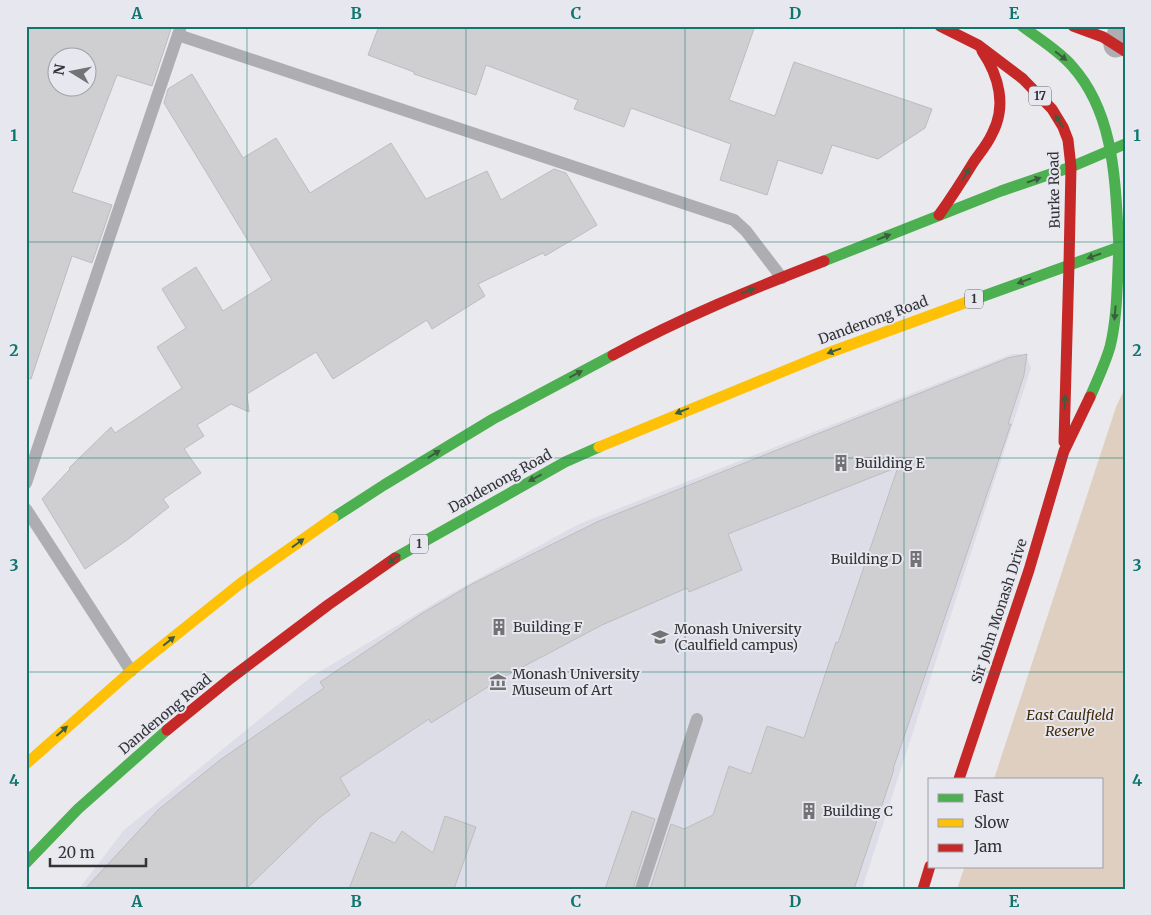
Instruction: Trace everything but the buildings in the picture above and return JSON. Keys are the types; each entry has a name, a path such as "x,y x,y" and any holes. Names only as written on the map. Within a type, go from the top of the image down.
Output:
{"main road":[{"name":"Burke Road","path":"940,26 978,46 1023,79 1052,109 1066,133 1071,167 1069,264"},
{"path":"1022,26 1068,61 1092,91 1111,150 1117,188 1122,246"},
{"path":"1073,26 1121,41"},
{"path":"939,215 989,140 998,122 1000,99 997,79 992,65 978,46"},
{"path":"26,764 131,671 241,583 336,516 444,448 534,396 640,340 738,295 1001,191 1071,167 1125,144"},
{"name":"1","path":"1069,264 1122,246"},
{"name":"Sir John Monash Drive","path":"959,778 1029,570 1064,451 1091,396 1110,346 1122,246"},
{"name":"Sir John Monash Drive","path":"1064,451 1069,264"},
{"name":"Dandenong Road","path":"26,863 85,803 170,728 231,678 393,559 467,516 565,462 655,422 828,353 1069,264"},
{"path":"1105,361 1125,332"},
{"path":"923,889 929,868"}],"lane":[{"path":"26,483 180,31 734,220 746,231 782,278"},
{"path":"26,509 131,671"},
{"path":"641,889 697,719"}],"shaded area":[{"name":"Monash University (Caulfield campus)","path":"1012,354 1020,354 1027,358 1031,368 862,889 79,889 124,830 311,677 443,598 579,524"}],"green space":[{"name":"East Caulfield Reserve","path":"1125,388 1125,889 957,889 964,868 1104,868 1104,778 994,778 1116,407"}],"traffic: fast":[{"path":"1022,26 1067,60 1086,85 1097,106 1105,128 1114,175 1119,247"},
{"path":"824,261 1001,191 1071,167 1125,144"},
{"path":"967,302 1125,245"},
{"path":"1090,397 1106,360 1113,335 1119,247"},
{"path":"333,518 493,419 613,355"},
{"path":"395,558 565,462 599,447"},
{"path":"26,863 78,809 167,730"}],"traffic: slow":[{"path":"599,447 828,353 967,302"},
{"path":"26,764 131,671 241,583 333,518"}],"traffic: jam":[{"path":"940,26 978,45 1023,79 1052,109 1063,127 1068,140 1071,167 1069,264"},
{"path":"1073,26 1103,37 1125,51"},
{"path":"939,215 988,142 997,123 1000,102 997,81 982,51"},
{"path":"613,355 717,305 824,261"},
{"path":"1064,442 1069,264"},
{"path":"959,778 1029,570 1064,451 1090,397"},
{"path":"167,730 231,678 328,605 395,558"},
{"path":"923,889 929,868"}],"place":[{"name":"Building E","path":"841,463"},
{"name":"Building D","path":"916,559"},
{"name":"Building F","path":"499,627"},
{"name":"Monash University (Caulfield campus)","path":"660,637"},
{"name":"Monash University Museum of Art","path":"498,682"},
{"name":"Building C","path":"809,811"}]}
